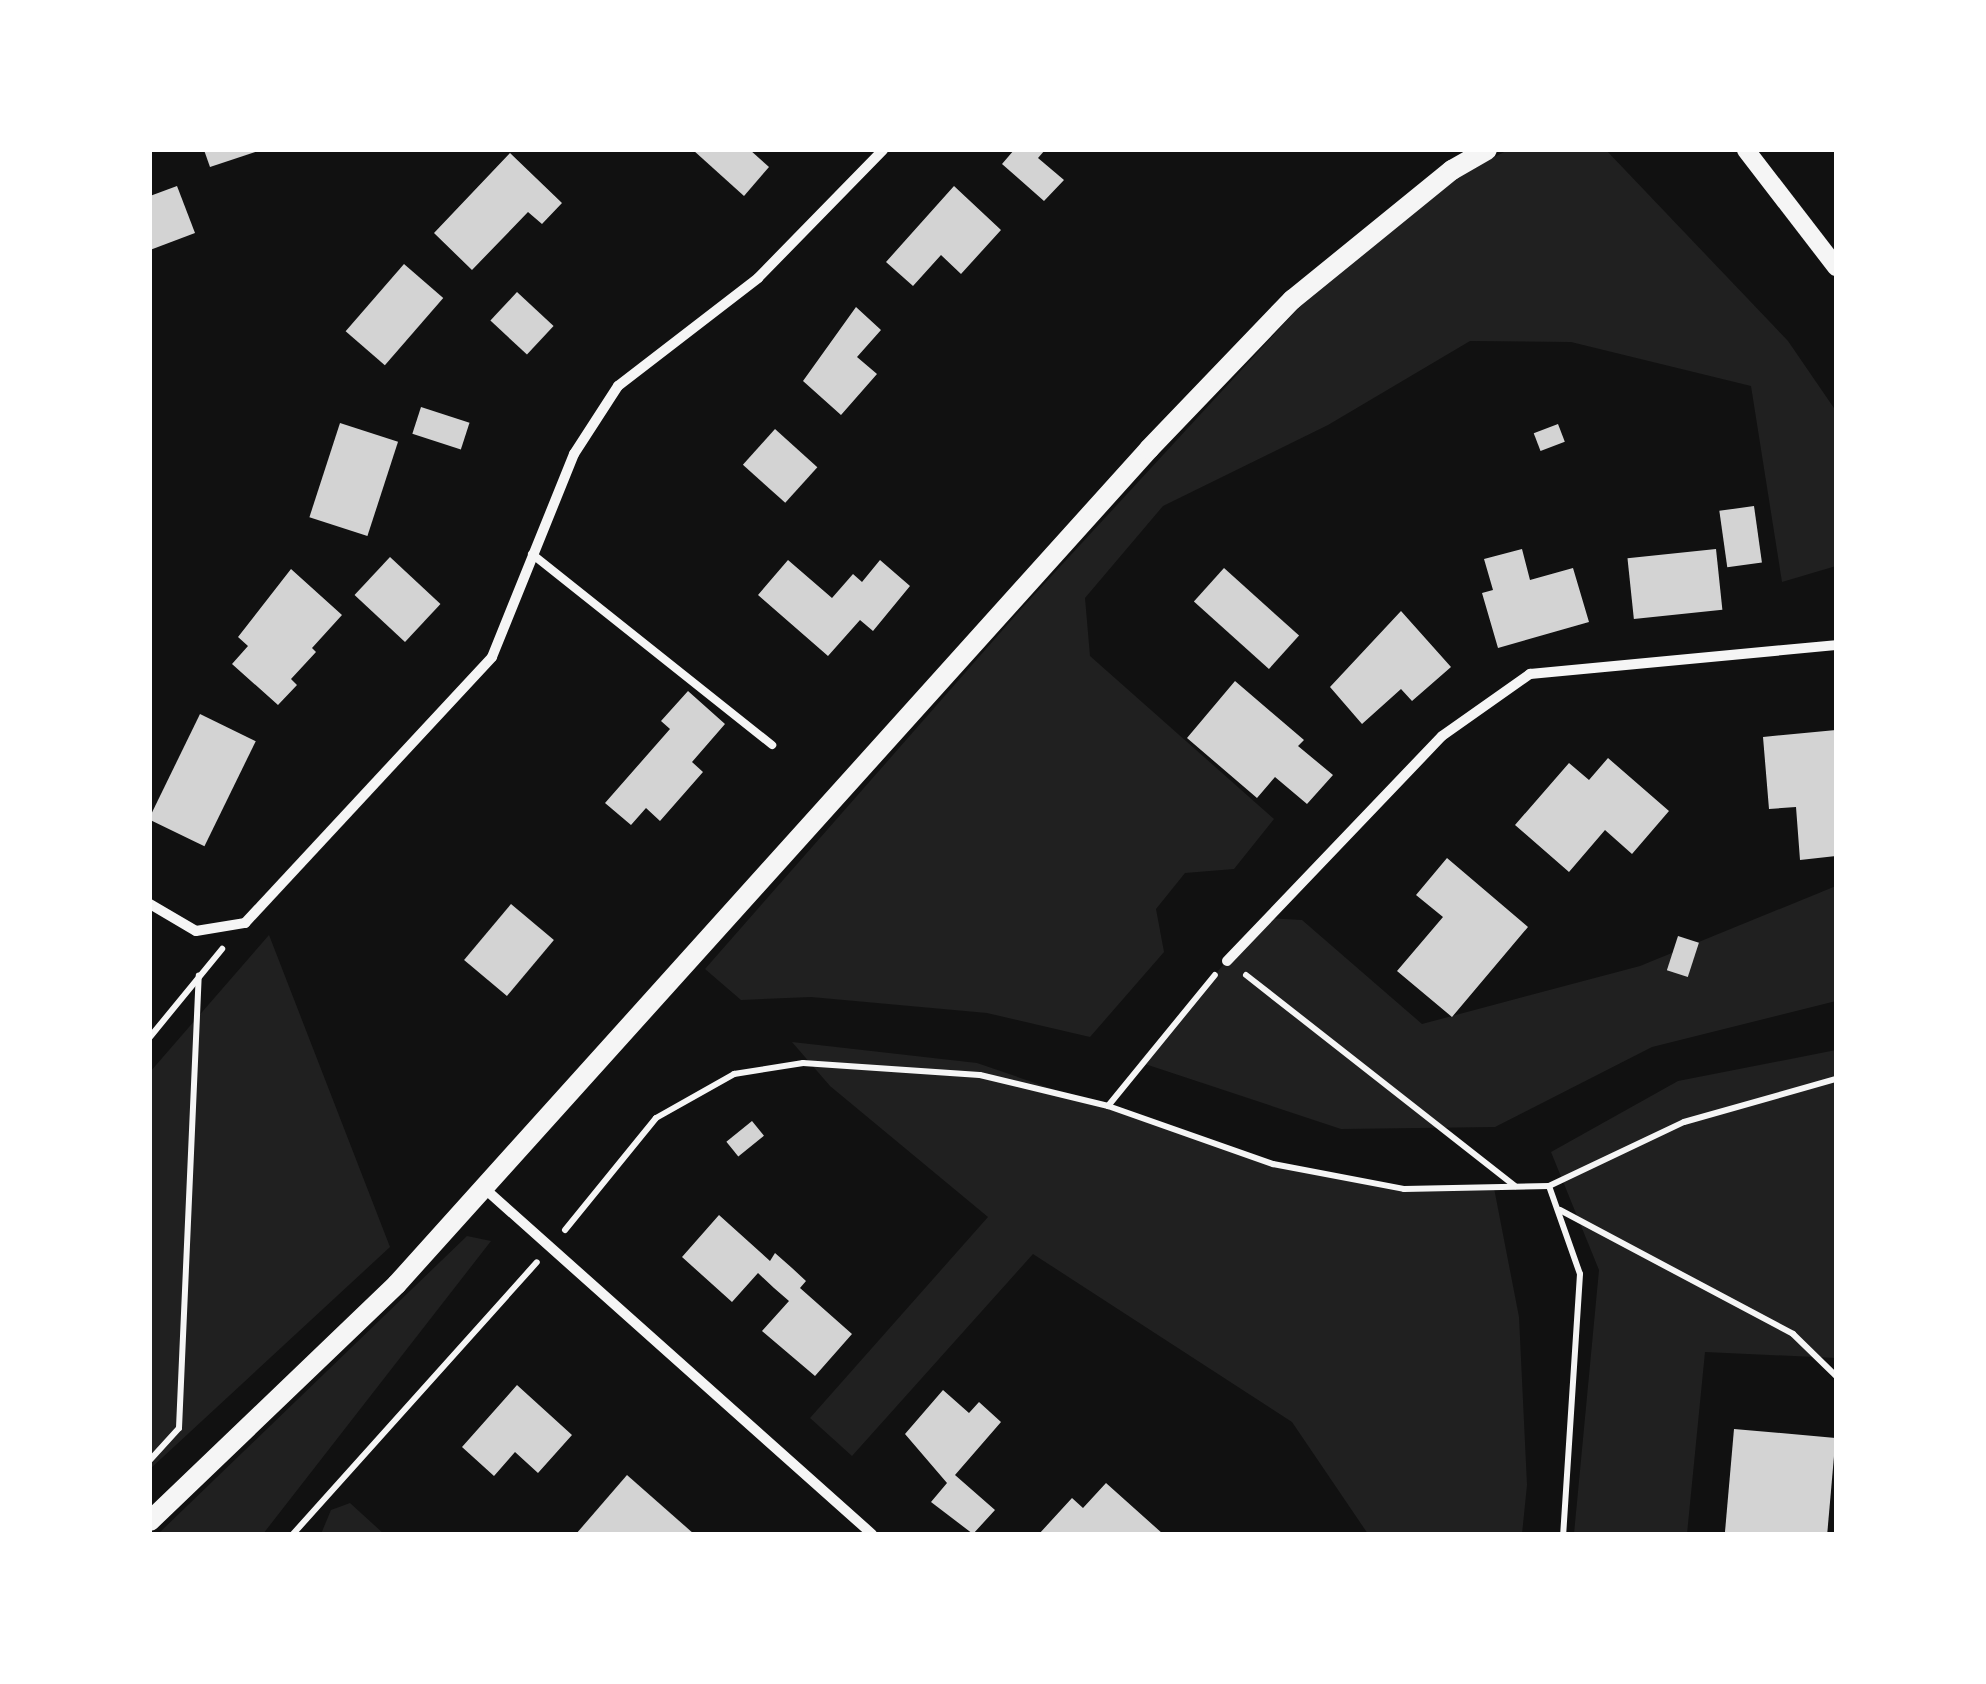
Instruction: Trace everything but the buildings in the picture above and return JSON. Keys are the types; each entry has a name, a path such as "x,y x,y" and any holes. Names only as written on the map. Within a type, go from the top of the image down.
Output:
{"main road":[{"path":"150,1520 396,1284 1292,300 1452,170 1488,150"}],"street":[{"path":"150,904 196,932 246,924 492,657 574,454 618,386 758,278 883,150"},
{"path":"1746,150 1836,267"},
{"path":"1227,961 1442,736 1530,674 1836,644"},
{"path":"483,1188 872,1534"}],"lane":[{"path":"532,554 772,745"}],"path":[{"path":"150,1037 246,924"},
{"path":"1108,1106 1227,961 1314,1022 1516,1187"},
{"path":"150,1460 178,1428 199,975"},
{"path":"293,1534 550,1248 656,1118 734,1074 803,1063 980,1075 1108,1106 1292,1167 1404,1189 1549,1186 1684,1122 1836,1079"},
{"path":"1549,1186 1580,1274 1563,1534"},
{"path":"1560,1209 1793,1334 1836,1376"}],"shaded area":[{"path":"1508,150 1606,150 1788,341 1836,411 1836,566 1782,582 1751,386 1571,342 1470,341 1328,425 1163,506 1085,598 1090,656 1274,819 1234,869 1185,873 1156,909 1164,952 1090,1037 987,1013 811,997 741,1000 705,969 1022,608 1303,303 1458,176"},
{"path":"1836,886 1836,1001 1652,1047 1495,1127 1341,1129 1139,1062 1264,918 1302,920 1422,1024 1640,966"},
{"path":"269,935 390,1247 150,1469 150,1072"},
{"path":"792,1042 977,1063 1265,1162 1404,1189 1494,1188 1519,1317 1527,1485 1522,1534 1368,1534 1292,1422 1033,1254 852,1456 810,1418 988,1217 830,1086"},
{"path":"1836,1050 1836,1358 1705,1352 1687,1534 1574,1534 1599,1270 1551,1152 1678,1081"},
{"path":"467,1236 491,1241 263,1534 158,1534"},
{"path":"350,1503 384,1534 321,1534 331,1510"}]}
